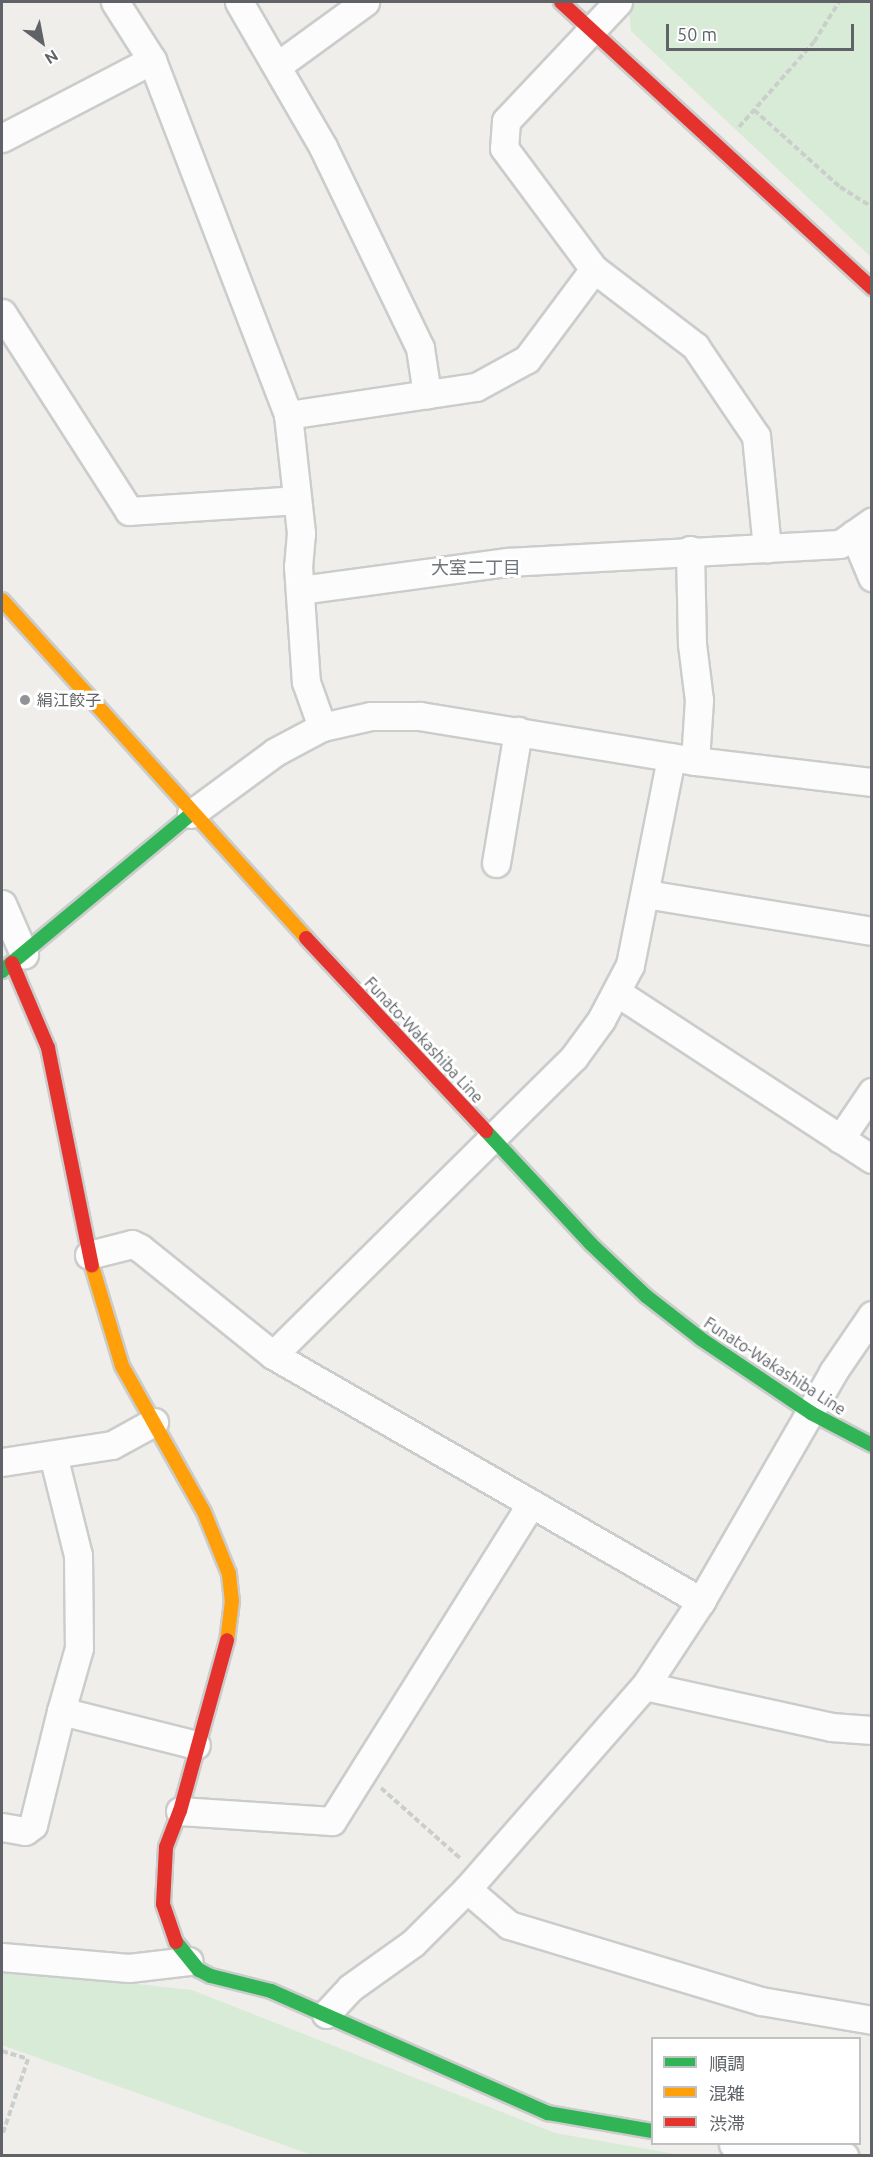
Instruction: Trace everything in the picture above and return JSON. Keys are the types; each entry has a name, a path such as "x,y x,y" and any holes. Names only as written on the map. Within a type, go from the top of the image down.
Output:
{"street":[{"path":"116,2 152,60 288,415 301,533 300,590 306,682 322,727"},
{"path":"239,2 323,147 420,348 427,394"},
{"path":"277,66 365,2"},
{"path":"561,2 872,288"},
{"path":"618,2 506,121 502,136 504,148 594,269 695,346 756,436 766,548"},
{"path":"2,138 152,60"},
{"path":"288,415 476,387 526,359 594,269"},
{"path":"2,313 129,511 297,500"},
{"path":"300,590 507,562 690,550 840,544 863,528 872,577"},
{"path":"273,1355 574,1057 618,993 630,965 646,894 699,700 693,644 690,550"},
{"name":"Funato-Wakashiba Line","path":"2,600 191,814 591,1245 646,1296 720,1353 811,1413 872,1445"},
{"path":"12,963 191,814 275,752 322,727 371,716 420,716 683,759 872,782"},
{"path":"496,863 518,731"},
{"path":"646,894 872,931"},
{"path":"2,904 12,963 48,1047 89,1255 122,1366 204,1512 229,1574 232,1600 228,1635 196,1745 180,1811 166,1847 163,1904 169,1930 189,1961 211,1976 271,1991 548,2113 651,2131"},
{"path":"618,993 872,1159"},
{"path":"840,1139 872,1092"},
{"path":"89,1255 132,1244 140,1248 273,1355 701,1600"},
{"path":"326,2014 350,1988 413,1943 473,1882 645,1686 701,1600 811,1413 872,1315"},
{"path":"2,1462 112,1445 154,1422"},
{"path":"2,1827 25,1831 33,1825 79,1648 78,1555 53,1455"},
{"path":"180,1811 332,1821 531,1504"},
{"path":"645,1686 831,1727 872,1730"},
{"path":"61,1711 196,1745"},
{"path":"473,1882 509,1925 760,2001 872,2020"},
{"path":"2,1957 129,1968 189,1961"},
{"path":"742,2145 844,2156"}],"path":[{"path":"734,134 814,42 839,2"},
{"path":"754,110 840,187 872,207"},
{"path":"362,1772 473,1882"},
{"path":"2,2051 28,2059 2,2136"}],"green space":[{"path":"635,2 871,2 871,257 631,31 629,8"},
{"path":"2,1969 192,1990 555,2133 681,2155 312,2155 2,2045"}],"traffic: fast":[{"path":"2,971 191,814"},
{"path":"486,1131 591,1244 646,1296 701,1339 811,1413 872,1445"},
{"path":"176,1942 199,1970 211,1976 271,1991 548,2113 651,2131"}],"traffic: slow":[{"path":"2,600 306,938"},
{"path":"92,1266 122,1366 204,1512 229,1574 232,1601 227,1640"}],"traffic: jam":[{"path":"561,2 872,288"},
{"path":"306,938 486,1131"},
{"path":"12,963 48,1048 92,1266"},
{"path":"176,1942 163,1904 166,1847 180,1811 227,1640"}],"place":[{"name":"絹江餃子","path":"25,700"}],"district":[{"name":"大室二丁目","path":"476,567"}]}
